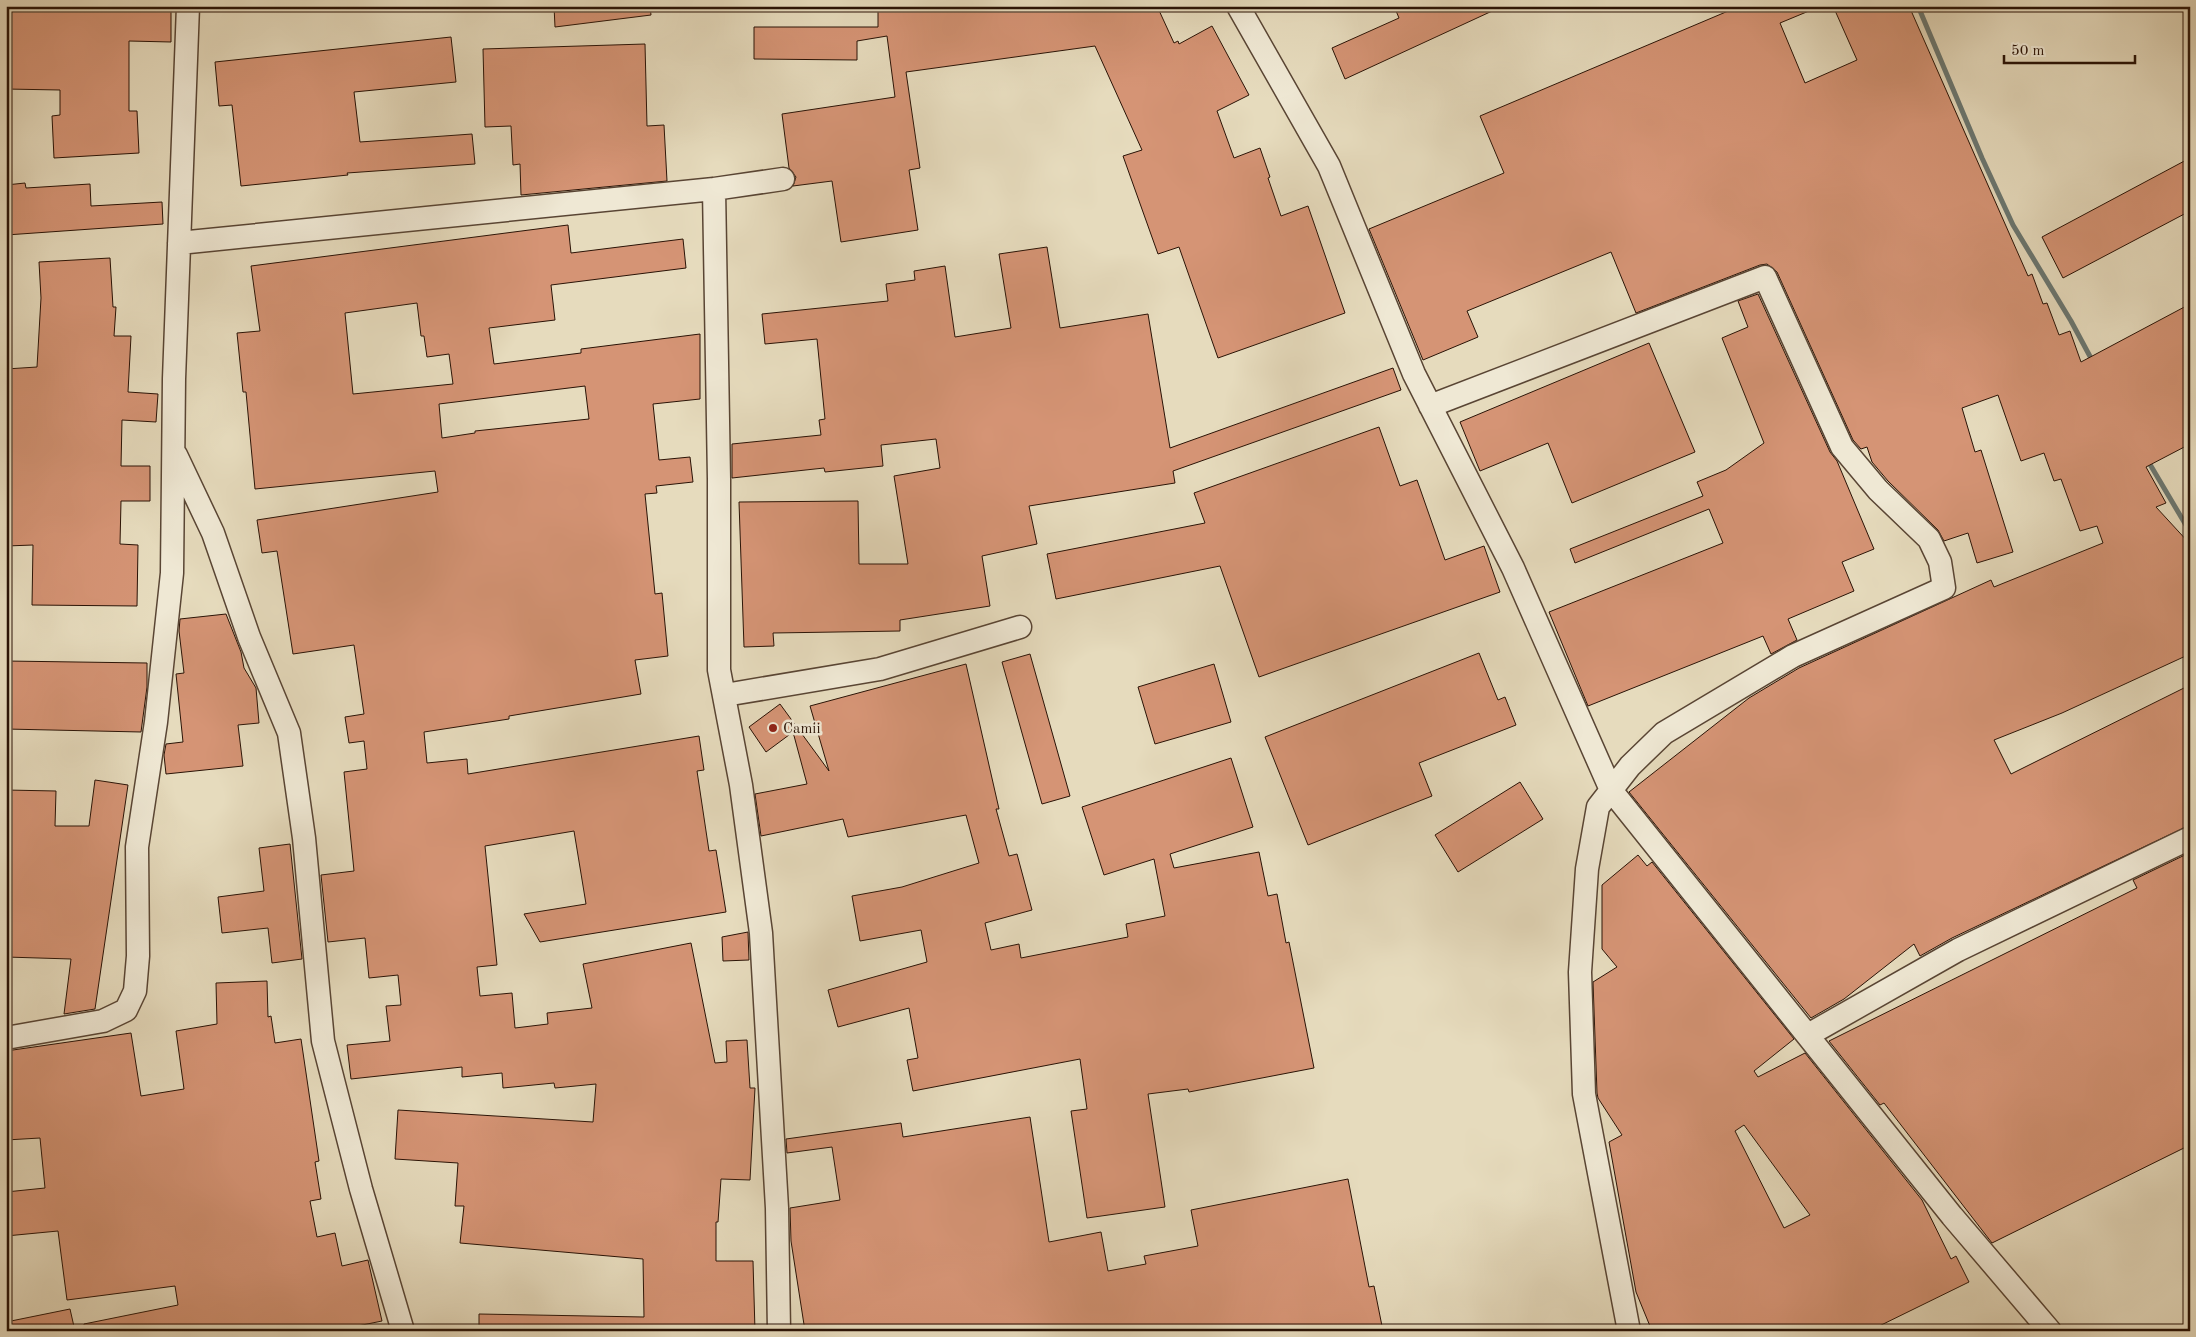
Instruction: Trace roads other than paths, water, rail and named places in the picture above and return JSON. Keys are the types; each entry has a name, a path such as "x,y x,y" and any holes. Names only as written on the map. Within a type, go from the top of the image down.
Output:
{"street":[{"path":"6,1038 102,1021 126,1010 136,991 138,956 137,847 156,722 172,573 173,450 188,6"},
{"path":"1238,6 1329,166 1414,374 1513,568 1611,790 1952,1216 2050,1331"},
{"path":"180,243 714,190 783,179"},
{"path":"714,190 719,479 719,670 741,785 761,933 777,1208 779,1331"},
{"path":"1430,406 1765,277 1842,447 1878,490 1929,539 1940,562 1944,588 1793,656 1664,733 1630,766 1598,807 1587,869 1580,972 1584,1084 1629,1331"},
{"path":"173,450 214,533 249,637 289,733 304,838 324,1041 402,1331"},
{"path":"725,695 880,669 1020,627"},
{"path":"1808,1035 1958,950 2190,838"}],"waterway":[{"path":"1918,6 1982,158 2013,225 2071,321 2093,362"},
{"path":"2148,461 2190,532"}],"place":[{"name":"Camii","path":"773,728"}]}
